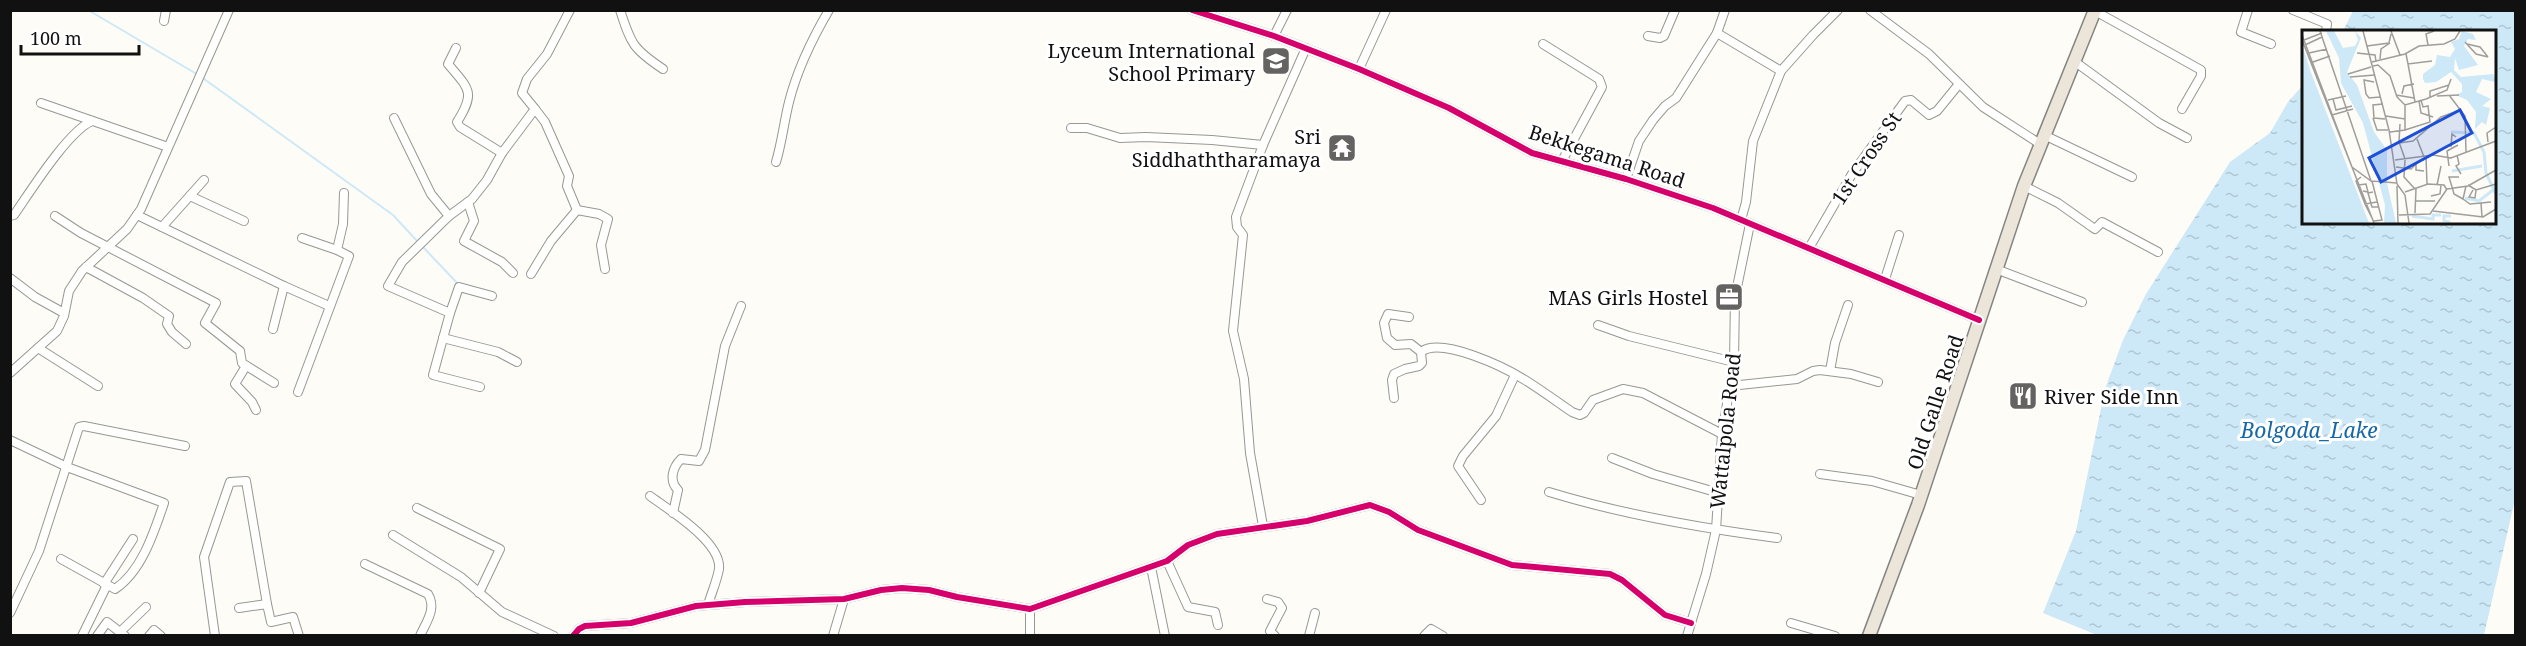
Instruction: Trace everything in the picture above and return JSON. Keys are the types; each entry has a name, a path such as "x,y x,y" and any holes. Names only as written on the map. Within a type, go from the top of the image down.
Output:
{"highway":[{"name":"Old Galle Road","path":"1869,636 1921,495 2024,186 2095,11"}],"street":[{"path":"164,21 166,10"},
{"path":"12,368 57,331 69,291 86,267 127,229 137,215 229,10"},
{"path":"570,10 547,54 523,86 522,93 545,122 569,176 567,186 577,210"},
{"path":"620,10 636,50 663,69"},
{"path":"776,162 800,68 829,10"},
{"name":"Bekkegama Road","path":"1192,10 1274,36 1359,69 1449,108 1532,153 1626,179 1713,208 1979,320"},
{"path":"1274,36 1287,10"},
{"path":"1359,69 1386,10"},
{"path":"1648,36 1660,38 1664,36 1675,10"},
{"path":"1626,179 1639,141 1665,106 1676,98 1717,33 1725,10"},
{"path":"1741,220 1746,202 1753,141 1781,71 1812,35 1838,10"},
{"path":"1870,10 1929,54 1983,107 2042,140 2132,177"},
{"path":"2248,10 2241,32 2271,44"},
{"path":"2293,10 2327,24 2326,30"},
{"path":"2095,11 2201,69 2201,76 2182,110"},
{"path":"1717,33 1781,71"},
{"path":"1543,44 1599,79 1602,87 1562,161"},
{"path":"456,48 448,64 465,85 470,96 468,105 458,122 460,127 502,153"},
{"path":"1263,526 1250,453 1244,380 1233,331 1243,235 1237,227 1236,217 1263,144 1306,48"},
{"path":"2074,61 2159,123 2187,138"},
{"name":"1st Cross St","path":"1809,248 1852,174 1905,101 1911,100 1929,115 1936,111 1959,84"},
{"path":"41,103 168,147"},
{"path":"450,313 388,286 402,262 449,216 468,202 487,180 502,153 535,109"},
{"path":"394,118 431,194 449,216"},
{"path":"10,216 14,215 68,142 92,121"},
{"path":"1071,128 1084,128 1120,138 1146,137 1263,144"},
{"path":"162,227 204,180"},
{"path":"2024,186 2058,203 2095,229 2102,222 2158,252"},
{"path":"337,250 343,224 344,193"},
{"path":"190,196 244,221"},
{"path":"468,202 474,221 464,241 502,262 513,273"},
{"path":"577,210 599,214 608,219 602,245 604,269"},
{"path":"531,274 551,241 577,210"},
{"path":"137,215 329,306"},
{"path":"55,216 81,233 216,303 205,323 240,351 242,363 274,383"},
{"name":"Wattalpola Road","path":"1687,636 1706,574 1716,530 1722,434 1734,362 1735,297 1750,224"},
{"path":"1885,279 1899,236"},
{"path":"298,392 349,256 302,238"},
{"path":"86,267 169,316 167,324 172,332 186,344"},
{"path":"1996,269 2082,303"},
{"path":"10,278 35,297 64,313"},
{"path":"273,329 284,285"},
{"path":"480,387 433,375 459,287 492,296"},
{"path":"1830,371 1835,343 1848,305"},
{"path":"673,513 678,490 672,484 676,464 681,459 699,461 705,450 725,346 741,306"},
{"path":"1394,398 1392,380 1394,374 1419,366 1422,363 1421,352 1411,344 1395,345 1387,338 1384,323 1388,314 1409,316"},
{"path":"1598,325 1629,336 1734,362"},
{"path":"443,338 498,352 517,362"},
{"path":"38,348 98,386"},
{"path":"1421,352 1425,348 1454,348 1515,375 1580,415 1593,400 1623,389 1643,393 1722,434"},
{"path":"246,366 235,384 252,402 256,410"},
{"path":"1730,386 1797,380 1813,370 1830,371 1878,382"},
{"path":"1481,500 1458,466 1496,416 1515,375"},
{"path":"10,613 39,550 79,428 84,426 185,446"},
{"path":"10,440 67,467 164,503 150,545 143,557 115,589 61,560"},
{"path":"1612,458 1653,474 1719,493"},
{"path":"1820,474 1880,483 1921,495"},
{"path":"215,636 204,557 230,482 246,481 271,622 293,617 299,636"},
{"path":"1549,492 1599,507 1716,530 1777,537"},
{"path":"650,496 673,513 716,552 719,568 708,605"},
{"path":"573,636 585,626 631,622 708,605 844,599 881,590 902,588 929,590 1030,609 1167,561 1188,545 1217,534 1307,521 1370,505 1389,512 1418,530 1512,565 1610,574 1622,580 1665,615 1691,623"},
{"path":"417,508 500,549 479,592"},
{"path":"393,535 461,577 502,612 554,636"},
{"path":"133,539 106,584 84,632 97,636 107,622 122,634 146,607"},
{"path":"1167,561 1188,607 1215,612 1218,625"},
{"path":"365,564 428,594 432,600 432,610 420,636"},
{"path":"1151,567 1165,636"},
{"path":"833,636 844,599"},
{"path":"1267,599 1278,602 1282,608 1270,631 1275,636"},
{"path":"239,608 267,604"},
{"path":"1030,609 1030,636"},
{"path":"1309,636 1315,613"},
{"path":"1791,623 1835,636"},
{"path":"1424,636 1431,629 1443,636"},
{"path":"149,636 154,630 161,636"}],"water":[{"name":"Bolgoda_Lake","path":"2353,11 2515,11 2516,495 2484,635 2097,635 2043,613 2076,531 2105,389 2123,340 2146,294 2230,162 2270,133 2288,102 2302,86 2302,224 2496,224 2496,30 2344,30"}],"waterway":[{"path":"88,10 200,76 393,215 418,242"},
{"path":"422,246 459,285"}],"cycle path":[{"path":"1192,10 1274,36 1359,69 1449,108 1532,153 1626,179 1713,208 1979,320"},
{"path":"573,636 585,626 631,623 696,606 844,599 881,590 902,588 929,590 1030,609 1167,561 1188,545 1217,534 1307,521 1370,505 1389,512 1418,530 1512,565 1610,574 1622,580 1665,615 1691,623"}],"place":[{"name":"Lyceum International School Primary","path":"1276,61"},
{"name":"Sri Siddhaththaramaya","path":"1342,148"},
{"name":"MAS Girls Hostel","path":"1729,297"},
{"name":"River Side Inn","path":"2023,396"}]}
